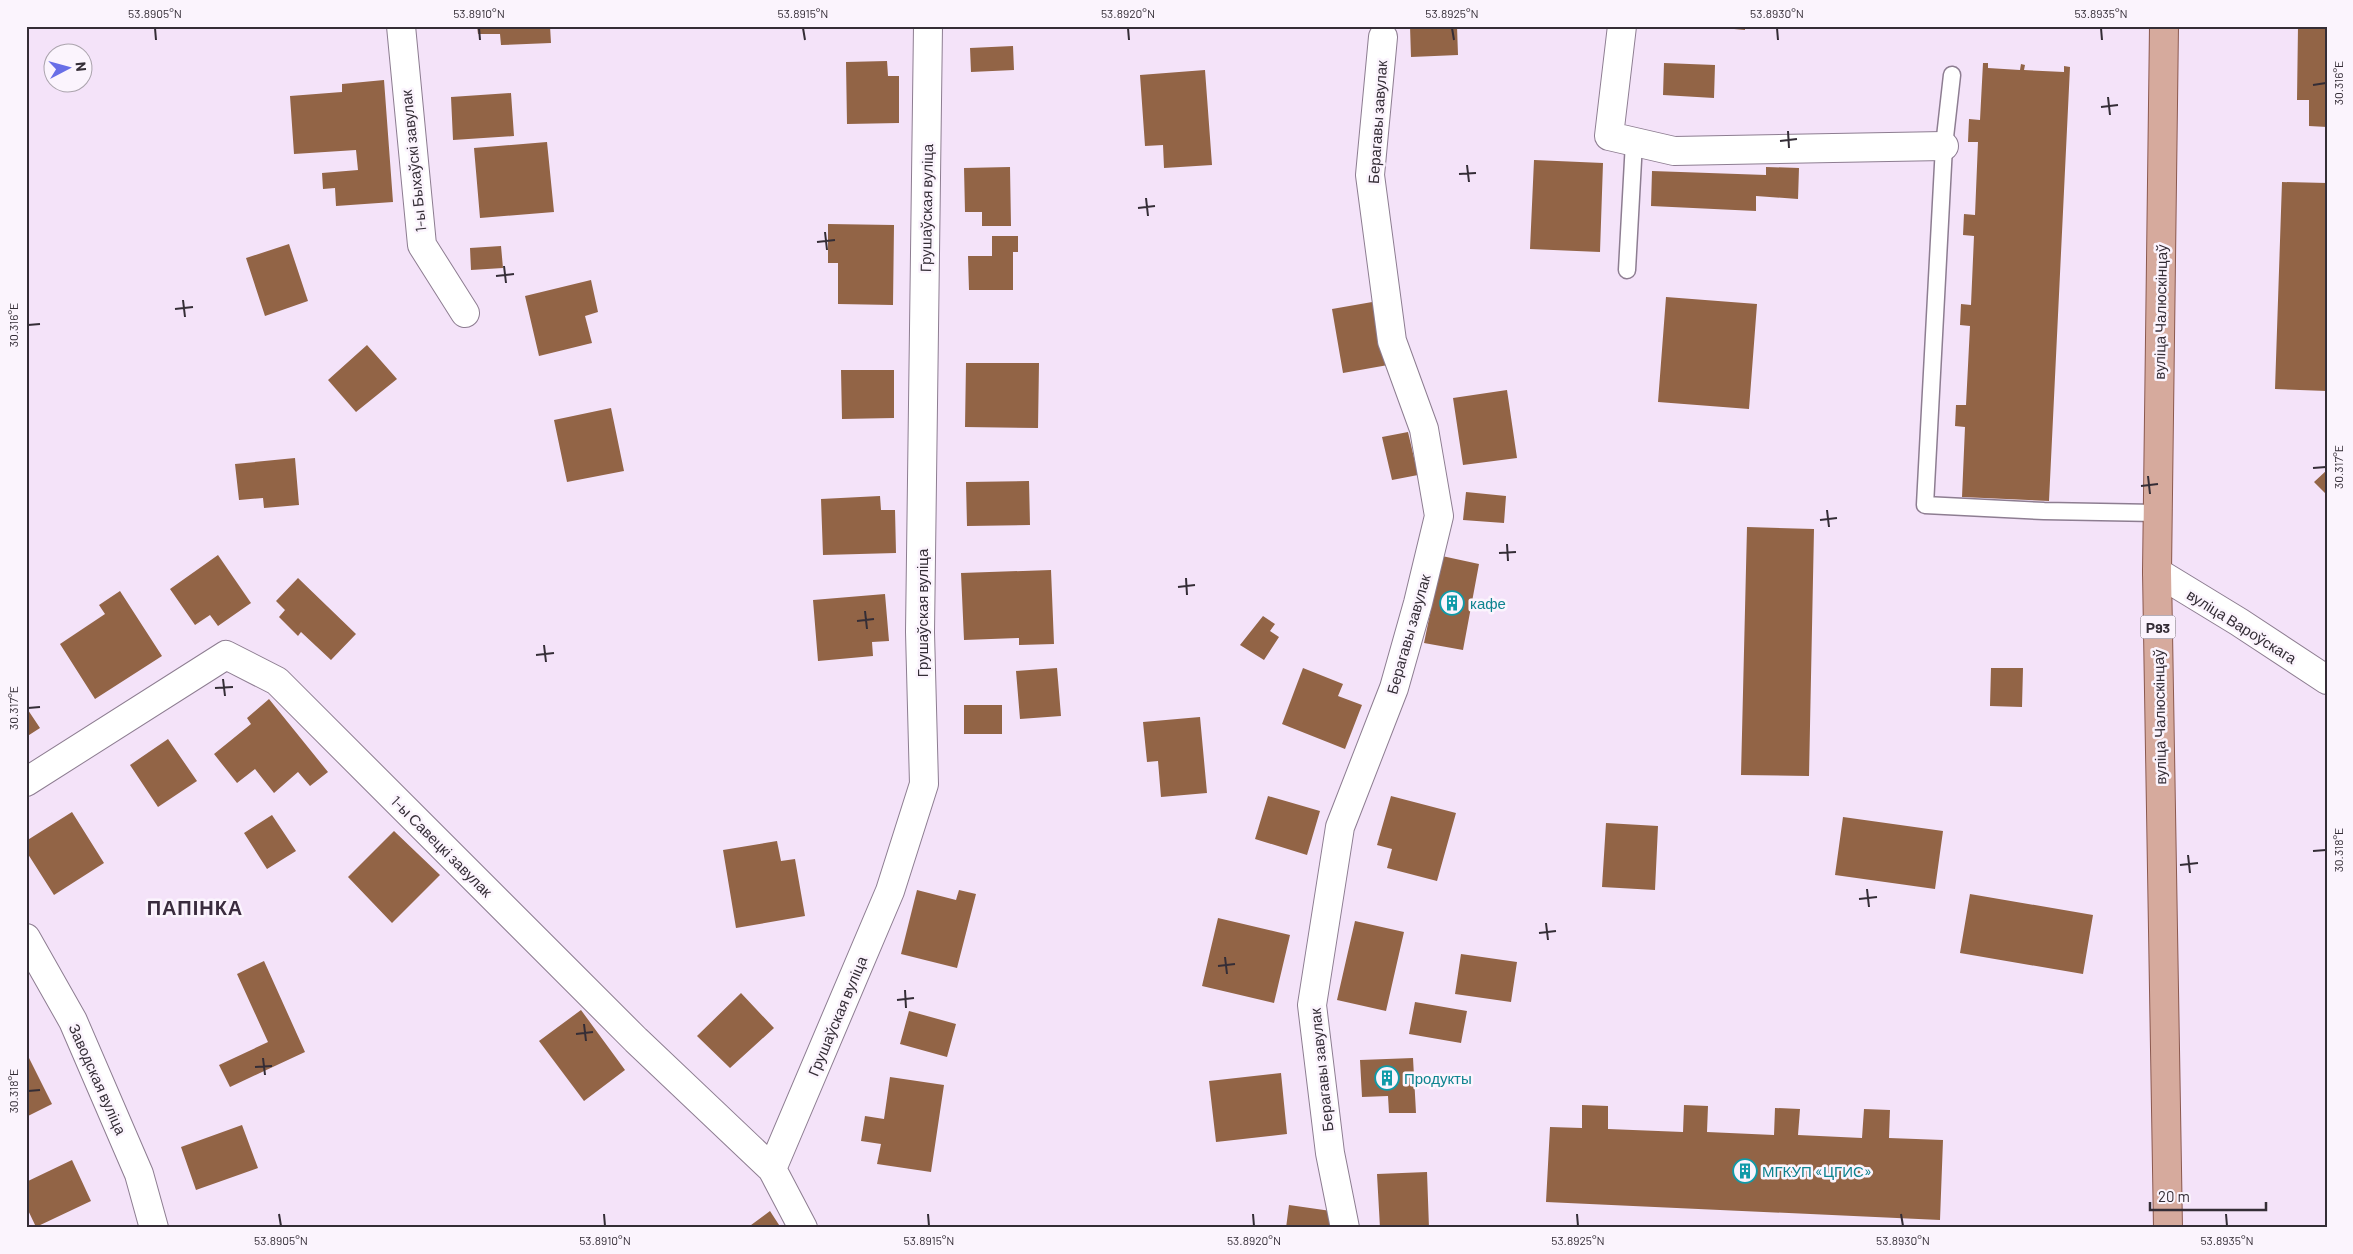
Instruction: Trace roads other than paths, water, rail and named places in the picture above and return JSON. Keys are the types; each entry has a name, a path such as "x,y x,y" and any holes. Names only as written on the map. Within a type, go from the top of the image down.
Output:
{"main road":[{"name":"вуліца Чалюскінцаў","path":"2164,26 2157,572 2168,1228"}],"street":[{"name":"1-ы Быхаўскі завулак","path":"400,26 422,245 465,313"},
{"name":"Грушаўская вуліца","path":"772,1170 890,891 924,784 920,632 928,26"},
{"path":"1622,26 1609,136 1674,151 1944,146"},
{"name":"Берагавы завулак","path":"1345,1228 1330,1153 1312,1005 1340,827 1394,688 1418,603 1439,516 1424,430 1392,341 1370,175 1383,38"},
{"name":"вуліца Вароўскага","path":"2157,572 2239,622 2327,680"},
{"name":"1-ы Савецкі завулак","path":"26,782 226,655 277,681 629,1033 772,1170 803,1228"},
{"name":"Заводская вуліца","path":"26,938 77,1030 140,1174 154,1228"}],"lane":[{"path":"1952,75 1944,146 1925,505 2044,511 2157,513"},
{"path":"1627,270 1634,142"}],"place":[{"name":"кафе","path":"1452,603"},
{"name":"Продукты","path":"1387,1078"},
{"name":"МГКУП «ЦГИС»","path":"1745,1171"}],"district":[{"name":"ПАПІНКА","path":"195,907"}]}
